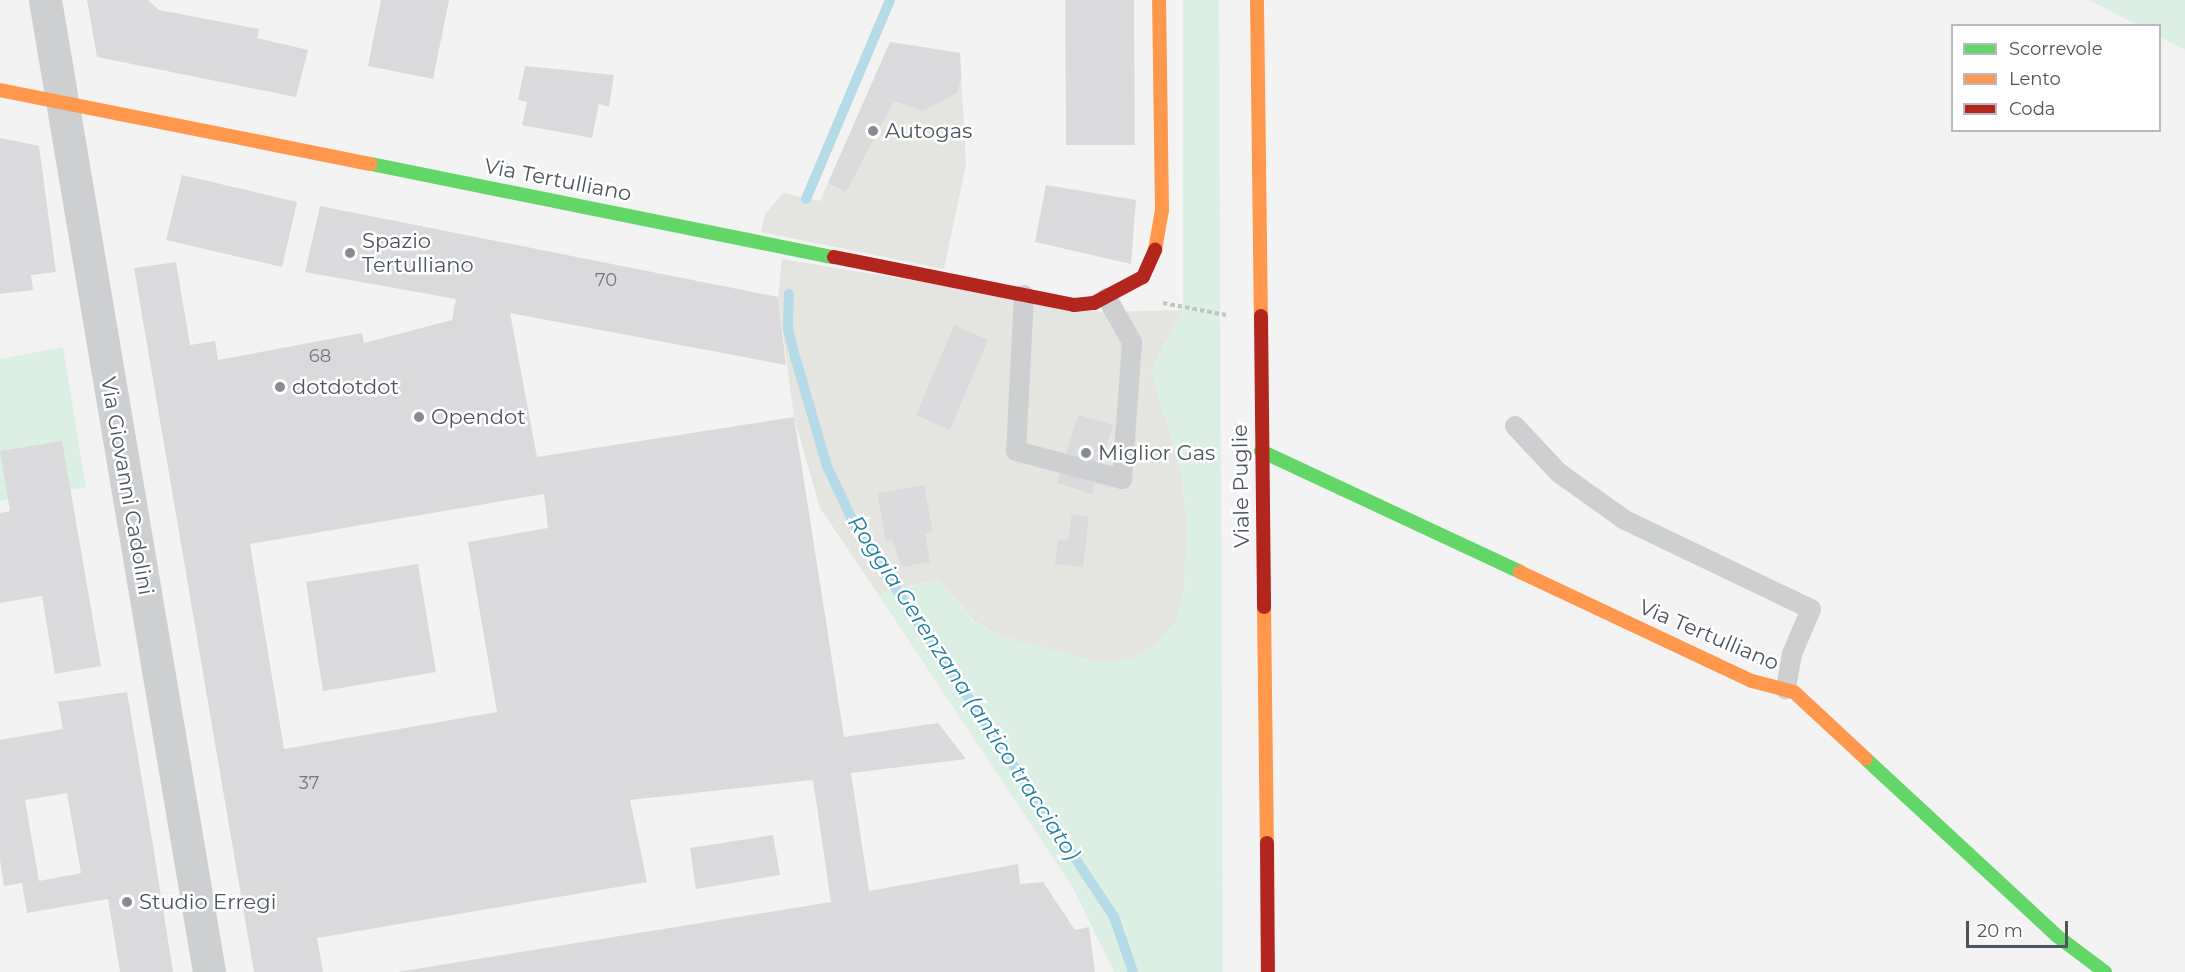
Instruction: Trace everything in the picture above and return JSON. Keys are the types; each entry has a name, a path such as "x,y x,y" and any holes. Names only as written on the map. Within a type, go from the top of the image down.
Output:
{"street":[{"name":"Via Giovanni Cadolini","path":"45,0 66,103 209,972"},
{"path":"1107,298 1143,277 1159,237 1159,0"},
{"name":"Viale Puglie","path":"1257,0 1268,972"},
{"name":"Via Tertulliano","path":"0,90 1024,295 1074,304 1107,298"},
{"name":"Via Tertulliano","path":"1262,451 1752,681 1786,689 1803,697 2056,936 2105,972"}],"lane":[{"path":"1024,295 1016,451 1122,479 1132,342 1107,298"},
{"path":"1515,426 1559,473 1625,519 1811,609 1792,654 1786,689"}],"path":[{"path":"1183,310 1222,312"}],"shaded area":[{"path":"890,42 960,53 966,165 944,269 761,232 765,214 783,193 820,201"},
{"path":"782,259 1101,312 1183,310 1151,371 1181,471 1187,527 1184,593 1177,620 1157,644 1130,659 1098,662 1003,637 974,621 938,579 878,594 820,508 794,417 778,297"}],"green space":[{"path":"1183,0 1219,0 1223,972 1114,972 1073,888 878,594 938,579 973,621 1003,637 1098,662 1130,659 1157,644 1177,620 1184,593 1187,527 1181,471 1151,371 1183,310"},
{"path":"2089,0 2185,0 2185,50 2161,38 2161,24 2135,24"},
{"path":"63,347 86,487 0,501 0,359"}],"building":[{"path":"87,0 148,0 159,10 259,29 257,38 308,50 296,97 97,57"},
{"path":"381,0 449,0 433,79 368,66"},
{"path":"1065,0 1134,0 1135,145 1066,145"},
{"path":"890,42 960,53 961,79 957,93 923,111 894,101 846,192 828,183"},
{"path":"525,66 614,75 609,107 599,104 592,138 522,125 527,102 518,100"},
{"path":"0,138 39,146 56,272 31,275 33,290 0,294"},
{"path":"182,175 297,202 282,267 166,240"},
{"path":"1046,185 1136,200 1131,264 1035,242"},
{"path":"320,206 778,297 786,365 510,313 537,457 794,417 844,737 938,723 966,759 851,773 869,891 1018,864 1020,884 1043,882 1075,930 1089,927 1095,972 397,972 831,902 813,780 630,800 647,882 317,938 323,972 254,972 134,268 176,262 190,345 215,341 218,360 362,333 364,343 452,320 456,299 305,272","holes":["544,494 548,528 468,542 497,712 284,749 250,544"]},
{"path":"954,325 988,340 950,430 916,415"},
{"path":"1078,415 1113,425 1092,494 1057,483"},
{"path":"62,441 101,666 55,674 42,596 0,603 0,513 10,511 0,451"},
{"path":"924,485 933,532 925,534 930,562 902,567 892,540 886,541 877,493"},
{"path":"1072,514 1089,517 1083,567 1055,564 1058,539 1068,540"},
{"path":"418,564 436,672 323,691 306,582"},
{"path":"127,692 173,972 120,972 108,899 27,913 22,883 4,886 0,860 0,740 63,729 58,702","holes":["67,793 81,873 39,881 25,800"]},
{"path":"773,835 780,875 696,889 690,848"}],"waterway":[{"name":"Roggia Gerenzana (antico tracciato)","path":"806,199 890,0"},
{"name":"Roggia Gerenzana (antico tracciato)","path":"789,294 788,329 796,360 827,466 857,530 1114,917 1133,972"}],"traffic: fast":[{"path":"371,164 834,257"},
{"path":"1261,451 1520,572"},
{"path":"1866,759 2057,936 2105,972"}],"traffic: slow":[{"path":"1155,250 1162,210 1159,0"},
{"path":"1257,0 1261,316"},
{"path":"0,90 371,164"},
{"path":"1520,572 1752,681 1794,692 1866,759"},
{"path":"1264,607 1267,843"}],"traffic: jam":[{"path":"834,257 1074,305 1094,303 1143,277 1155,250"},
{"path":"1261,316 1264,607"},
{"path":"1267,843 1268,972"}],"place":[{"name":"Autogas","path":"873,131"},
{"name":"Spazio Tertulliano","path":"350,253"},
{"name":"dotdotdot","path":"280,387"},
{"name":"Opendot","path":"419,417"},
{"name":"Miglior Gas","path":"1086,453"},
{"name":"Studio Erregi","path":"127,902"}]}
